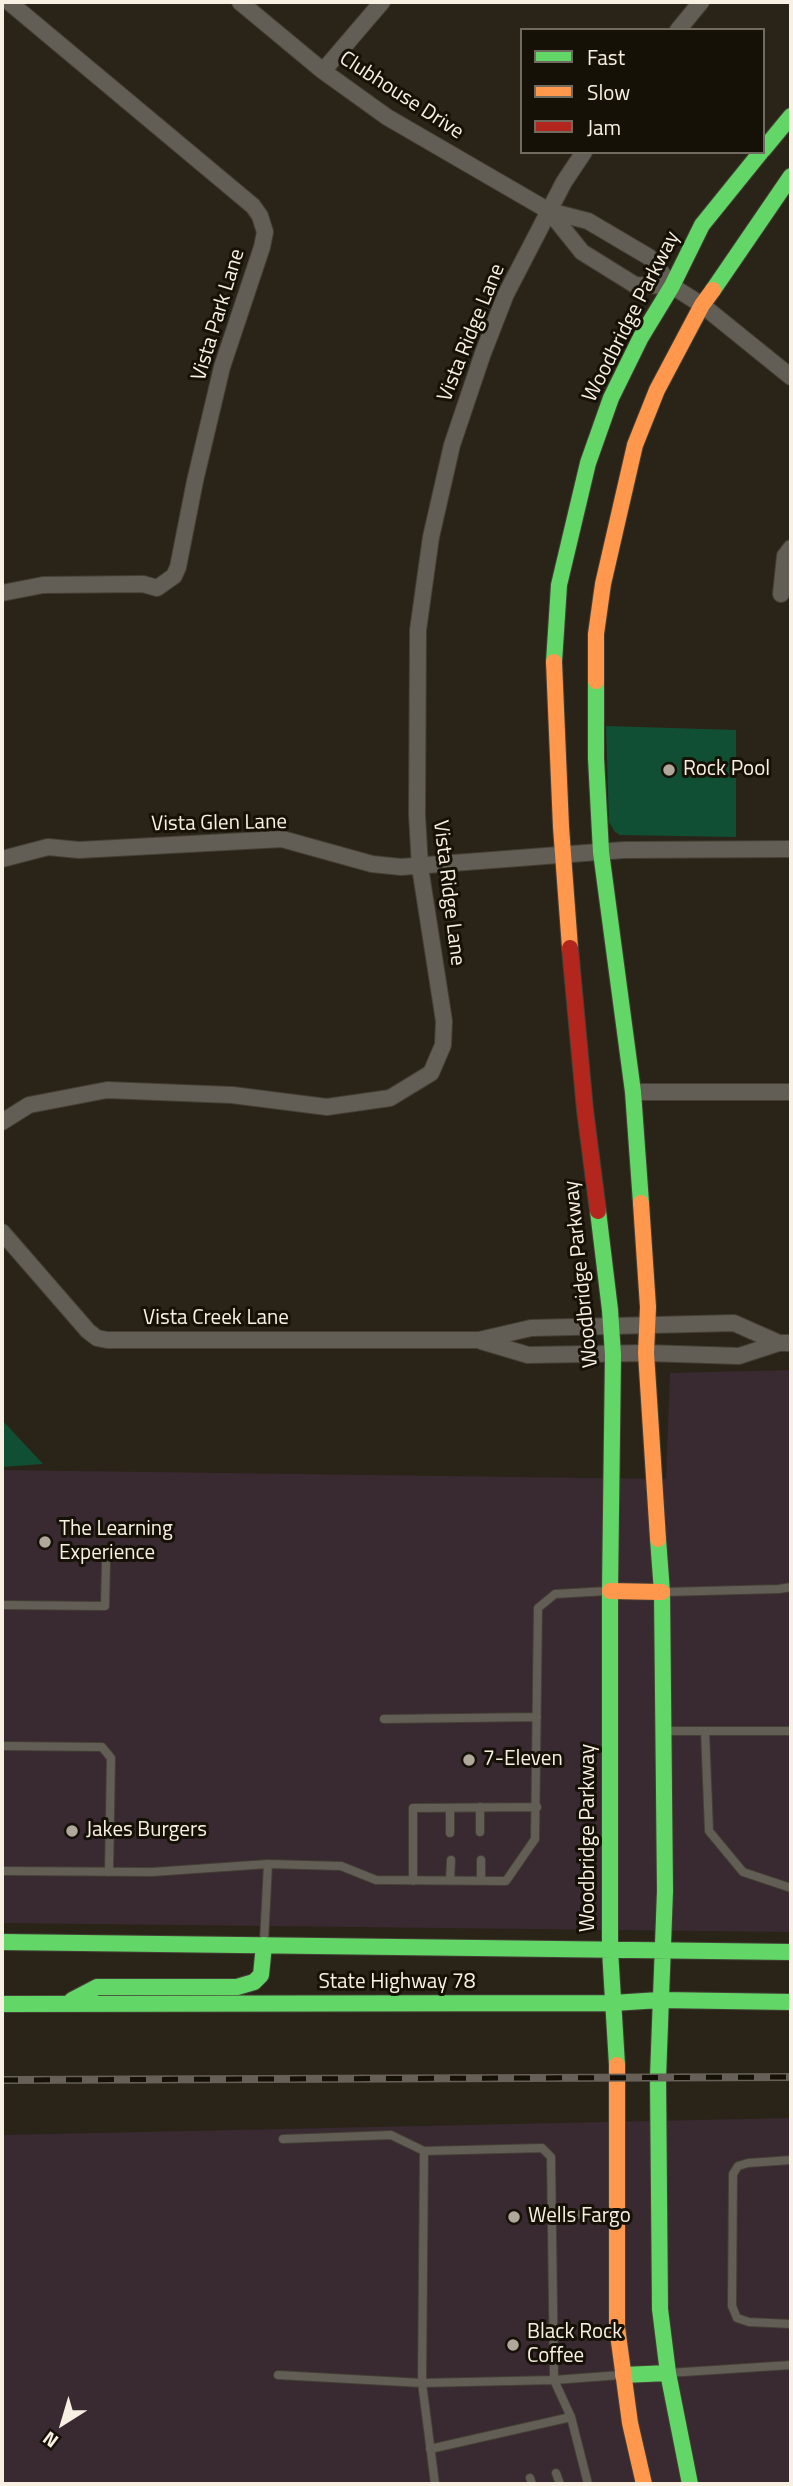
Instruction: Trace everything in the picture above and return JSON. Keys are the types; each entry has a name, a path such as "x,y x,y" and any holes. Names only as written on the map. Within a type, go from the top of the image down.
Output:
{"main road":[{"name":"Woodbridge Parkway","path":"765,147 791,116"},
{"name":"Woodbridge Parkway","path":"644,2484 629,2423 617,2327 618,2077 610,1950 613,1355 585,1110 562,855 554,692 559,585 588,463 611,398 640,337 672,286 702,225 760,154"},
{"path":"690,2484 668,2373 660,2309 660,2000 665,1891 662,1592 646,1353 648,1326 633,1093 601,852 596,758 596,648 603,584 635,444 657,390 702,305 791,176"},
{"path":"610,1591 662,1592"},
{"name":"State Highway 78","path":"2,1942 791,1952"},
{"path":"62,2005 97,1987 237,1986 254,1982 261,1975 264,1945"},
{"name":"State Highway 78","path":"2,2004 613,2003 660,2000 791,2002"},
{"path":"623,2375 668,2373"}],"street":[{"name":"Vista Park Lane","path":"2,593 43,585 143,584 157,587 174,576 222,368 265,232 260,216 253,206 9,2"},
{"name":"Clubhouse Drive","path":"240,2 323,71 387,117 549,211 588,221 649,257 672,286"},
{"path":"323,71 382,2"},
{"path":"680,28 701,2"},
{"name":"Vista Ridge Lane","path":"2,1122 29,1105 107,1090 232,1095 327,1107 390,1098 431,1073 443,1045 444,1021 420,867 417,814 418,630 431,537 452,445 506,294 549,211 583,154"},
{"name":"Clubhouse Drive","path":"549,211 582,251 635,285 672,286"},
{"path":"672,286 702,305 791,377"},
{"path":"781,594 785,556 791,548"},
{"name":"Vista Glen Lane","path":"2,859 48,847 79,850 282,839 384,866 420,867 601,852 791,849"},
{"path":"633,1093 791,1092"},
{"name":"Vista Creek Lane","path":"2,1232 88,1331 97,1338 107,1340 478,1340 531,1328 734,1323 785,1343"},
{"name":"Vista Creek Lane","path":"478,1340 527,1355 646,1353 739,1356 785,1343"}],"lane":[{"path":"2,1605 105,1606 106,1562"},
{"path":"662,1592 791,1587"},
{"path":"2,1871 152,1872 268,1864 341,1866 376,1880 506,1881 536,1839 538,1608 555,1594 610,1591"},
{"path":"384,1719 537,1717"},
{"path":"663,1731 791,1731"},
{"path":"705,1731 709,1831 743,1872 791,1888"},
{"path":"2,1746 102,1747 111,1758 109,1872"},
{"path":"480,1832 481,1807"},
{"path":"413,1881 413,1808 537,1807"},
{"path":"450,1808 450,1833"},
{"path":"450,1881 451,1860"},
{"path":"481,1860 481,1881"},
{"path":"264,1945 268,1864"},
{"path":"284,2139 391,2136 425,2151 542,2148 551,2157 554,2380 571,2417 588,2484"},
{"path":"425,2151 422,2383 435,2484"},
{"path":"791,2160 748,2163 738,2166 733,2174 732,2306 737,2318 749,2322 791,2325"},
{"path":"553,2215 616,2214"},
{"path":"668,2373 791,2365"},
{"path":"278,2375 422,2383 554,2380 623,2375"},
{"path":"430,2449 458,2447 545,2428 571,2417"},
{"path":"556,2473 560,2484"}],"shaded area":[{"path":"791,1370 791,1932 2,1923 2,1470 666,1479 670,1373"},
{"path":"791,2118 791,2484 2,2484 2,2135"}],"green space":[{"path":"606,726 736,730 736,837 620,835 615,832 609,822"},
{"path":"2,1420 43,1464 2,1467"}],"railway":[{"path":"2,2080 791,2077"}],"traffic: fast":[{"path":"765,148 791,116"},
{"path":"554,662 559,585 588,463 611,398 702,225 759,154"},
{"path":"713,290 791,176"},
{"path":"596,681 596,758 601,852 633,1092 641,1203"},
{"path":"598,1211 613,1355 610,1950 617,2065"},
{"path":"658,1539 662,1592 665,1891 658,2077 660,2309 668,2373 690,2484"},
{"path":"2,1942 791,1952"},
{"path":"72,2000 97,1987 237,1987 254,1982 261,1975 264,1945"},
{"path":"2,2004 613,2003 660,2000 791,2002"},
{"path":"623,2375 668,2373"}],"traffic: slow":[{"path":"596,681 596,634 603,584 635,445 657,390 702,305 713,290"},
{"path":"554,662 561,827 570,948"},
{"path":"641,1203 648,1307 646,1353 658,1539"},
{"path":"610,1591 662,1592"},
{"path":"617,2065 617,2327 630,2423 644,2484"}],"traffic: jam":[{"path":"570,948 585,1110 598,1211"}],"place":[{"name":"Rock Pool","path":"669,770"},
{"name":"The Learning Experience","path":"45,1542"},
{"name":"7-Eleven","path":"469,1760"},
{"name":"Jakes Burgers","path":"72,1831"},
{"name":"Wells Fargo","path":"514,2217"},
{"name":"Black Rock Coffee","path":"513,2345"}]}
